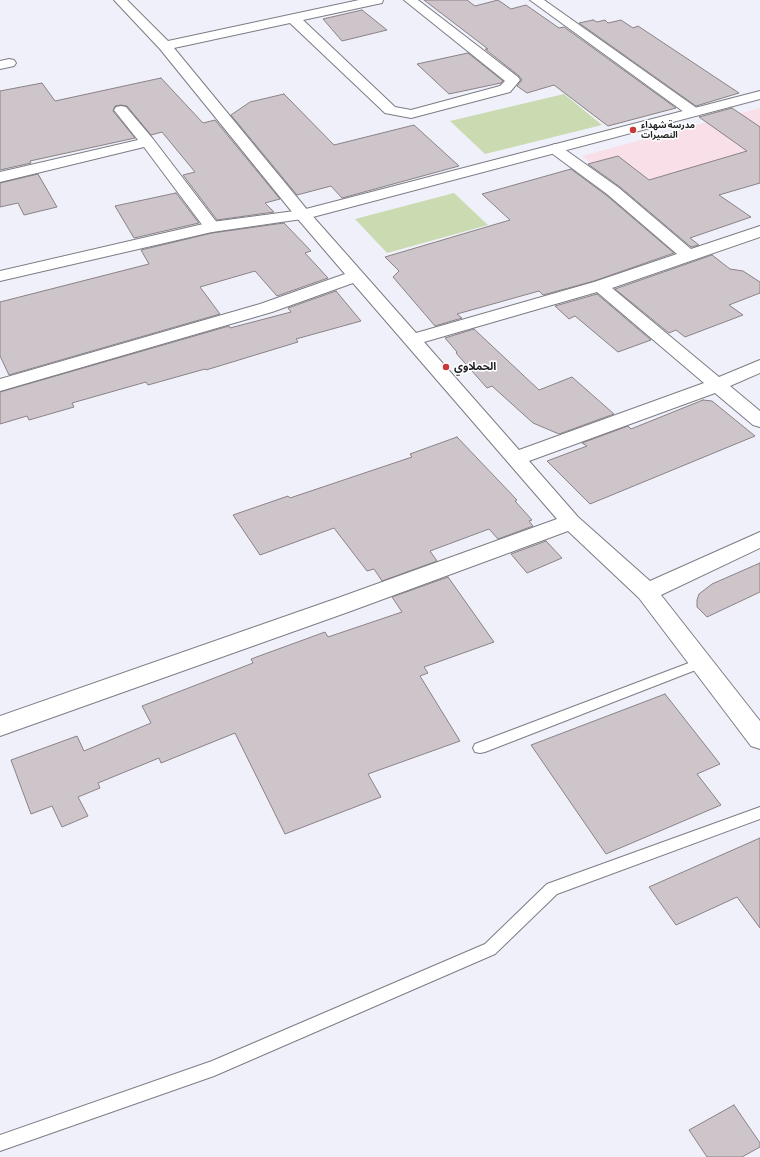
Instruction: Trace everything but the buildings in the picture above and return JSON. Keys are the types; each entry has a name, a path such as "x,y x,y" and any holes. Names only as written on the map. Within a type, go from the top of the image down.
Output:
{"street":[{"path":"120,0 165,46 303,215 571,522 647,592 760,738"},
{"path":"165,46 377,0"},
{"path":"294,18 390,110 411,114 505,89 513,80 410,0"},
{"path":"536,0 693,112"},
{"path":"0,276 212,227 303,215 693,112 760,96"},
{"path":"121,110 148,142 212,227"},
{"path":"0,178 148,142"},
{"path":"555,149 613,191 688,255"},
{"path":"413,340 600,286 760,231"},
{"path":"0,385 266,308 356,276"},
{"path":"600,286 760,421"},
{"path":"516,458 717,385 760,366"},
{"path":"0,726 343,605 571,522"},
{"path":"647,592 760,539"}],"lane":[{"path":"480,748 702,663"},
{"path":"0,1144 214,1068 490,949 552,889 760,813"}],"shaded area":[{"path":"760,108 760,168 642,205 582,156"}],"green space":[{"path":"564,94 602,125 485,154 450,121"},
{"path":"454,193 488,225 387,253 355,219"}],"place":[{"name":"مدرسة شهداء النصيرات","path":"633,130"},
{"name":"الحملاوي","path":"446,367"}]}
